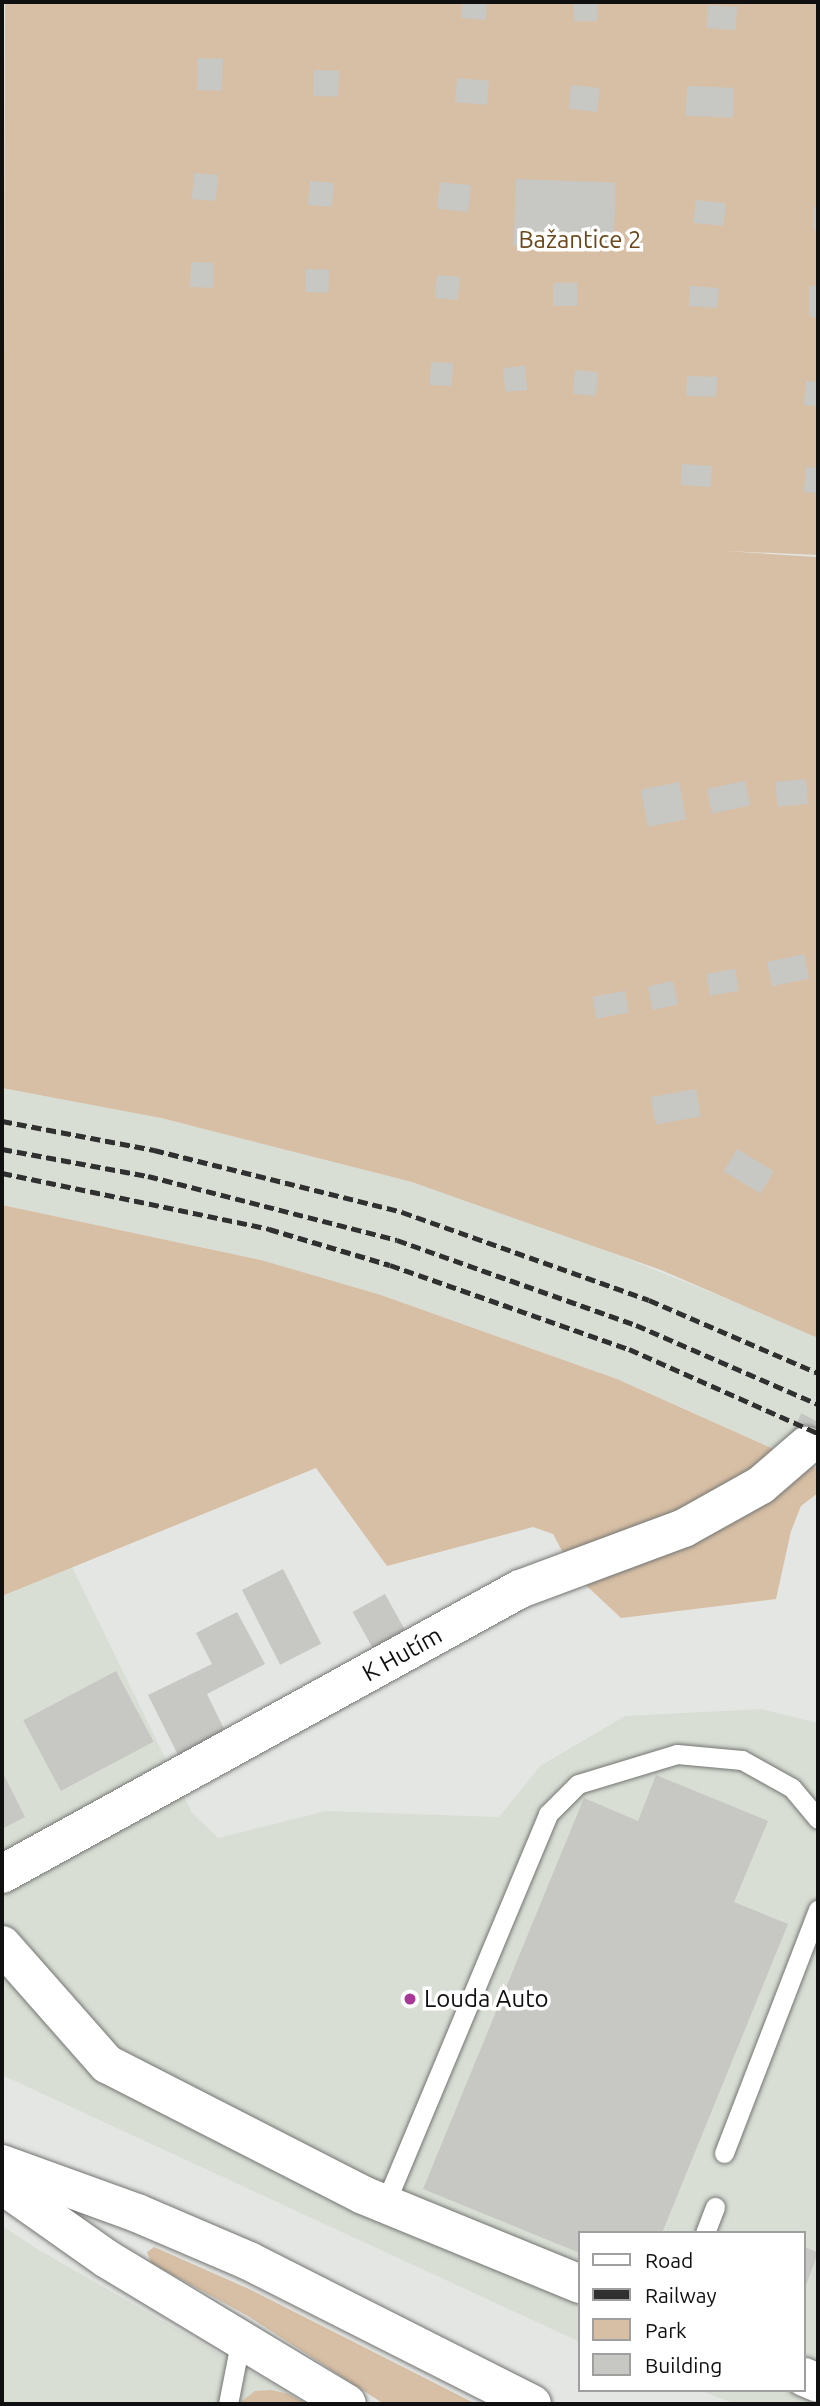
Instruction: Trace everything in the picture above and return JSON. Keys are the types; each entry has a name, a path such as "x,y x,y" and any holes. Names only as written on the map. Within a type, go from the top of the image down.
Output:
{"street":[{"name":"K Hutím","path":"2,1874 520,1589 684,1528 761,1485 806,1446"},
{"path":"2,1945 107,2064 385,2204 578,2283"},
{"path":"2,2164 137,2213 249,2261 532,2404"},
{"path":"2,2185 107,2259 347,2404"}],"lane":[{"path":"385,2204 548,1814 578,1784 677,1754 742,1760 792,1788 818,1819"},
{"path":"724,2153 818,1909"},
{"path":"706,2231 715,2207"},
{"path":"228,2404 241,2338"}],"shaded area":[{"path":"2,1088 161,1118 412,1182 540,1224 783,1321 818,1338 818,1469 617,1379 381,1295 261,1260 2,1205"},
{"name":"Louda Auto","path":"72,1567 192,1813 218,1838 326,1811 499,1817 540,1766 625,1716 761,1709 818,1723 818,2404 736,2404 704,2392 806,2392 806,2231 578,2231 578,2341 2,2075 2,1596"},
{"path":"2,2226 39,2250 307,2404 2,2404"}],"green space":[{"name":"Bažantice 2","path":"5,2 818,2 818,555 725,551 818,557 818,1338 661,1270 412,1182 161,1118 2,1088"},
{"path":"2,1205 261,1260 381,1295 617,1379 818,1469 818,1493 801,1506 791,1531 776,1599 621,1618 575,1575 553,1534 533,1527 387,1566 316,1468 2,1596"},
{"path":"154,2247 249,2289 476,2404 384,2404 248,2316 151,2263 147,2252"},
{"path":"271,2390 288,2394 307,2404 238,2404 255,2391"}],"building":[{"path":"463,2 487,2 486,20 461,18"},
{"path":"574,2 597,2 597,21 574,21"},
{"path":"708,5 737,7 735,30 706,28"},
{"path":"198,58 223,59 222,91 197,90"},
{"path":"314,70 339,71 338,97 313,96"},
{"path":"457,78 489,81 487,105 455,102"},
{"path":"571,85 600,88 597,112 568,109"},
{"path":"687,86 734,88 733,118 686,116"},
{"path":"194,173 218,175 216,201 192,199"},
{"path":"516,179 616,182 614,249 514,246"},
{"path":"310,181 334,183 332,207 308,205"},
{"path":"440,182 471,185 468,212 437,209"},
{"path":"696,200 726,203 723,226 694,223"},
{"path":"814,207 818,207 818,229 813,229"},
{"path":"191,262 214,263 213,288 190,287"},
{"path":"306,269 329,270 328,293 305,292"},
{"path":"437,275 460,277 458,300 435,298"},
{"path":"553,283 577,283 577,306 553,306"},
{"path":"690,286 719,288 718,308 689,306"},
{"path":"809,286 818,286 818,317 809,317"},
{"path":"431,362 453,363 452,386 430,385"},
{"path":"525,366 527,390 505,392 503,368"},
{"path":"575,370 598,372 596,396 573,394"},
{"path":"687,376 717,377 716,397 686,396"},
{"path":"806,381 818,382 816,406 804,405"},
{"path":"682,464 712,466 710,487 681,485"},
{"path":"806,467 818,468 818,493 804,492"},
{"path":"806,779 808,804 777,807 775,782"},
{"path":"745,781 750,805 712,814 707,789"},
{"path":"679,782 686,819 648,827 641,789"},
{"path":"804,954 809,978 772,986 767,962"},
{"path":"735,969 739,991 710,996 706,974"},
{"path":"673,981 678,1004 653,1010 648,986"},
{"path":"625,991 629,1013 596,1018 593,997"},
{"path":"696,1089 701,1117 656,1125 651,1097"},
{"path":"737,1149 774,1171 760,1193 724,1171"},
{"path":"283,1569 321,1644 280,1665 242,1590"},
{"path":"385,1594 407,1634 375,1652 353,1612"},
{"path":"237,1612 265,1664 207,1694 225,1731 178,1755 148,1695 212,1664 196,1633"},
{"path":"116,1671 154,1742 61,1791 23,1720"},
{"path":"2,1771 25,1817 2,1829"},
{"path":"656,1775 768,1821 734,1902 788,1924 663,2231 578,2231 578,2252 423,2189 584,1798 638,1821"},
{"path":"806,2248 818,2252 806,2285"}],"tunnel":[{"path":"806,1446 818,1422"}],"railway":[{"path":"2,1121 154,1150 402,1212 649,1300 818,1373"},
{"path":"2,1149 148,1176 397,1240 636,1325 818,1404"},
{"path":"2,1173 269,1229 390,1265 629,1349 818,1433"}],"place":[{"name":"Louda Auto","path":"410,1999"}]}
